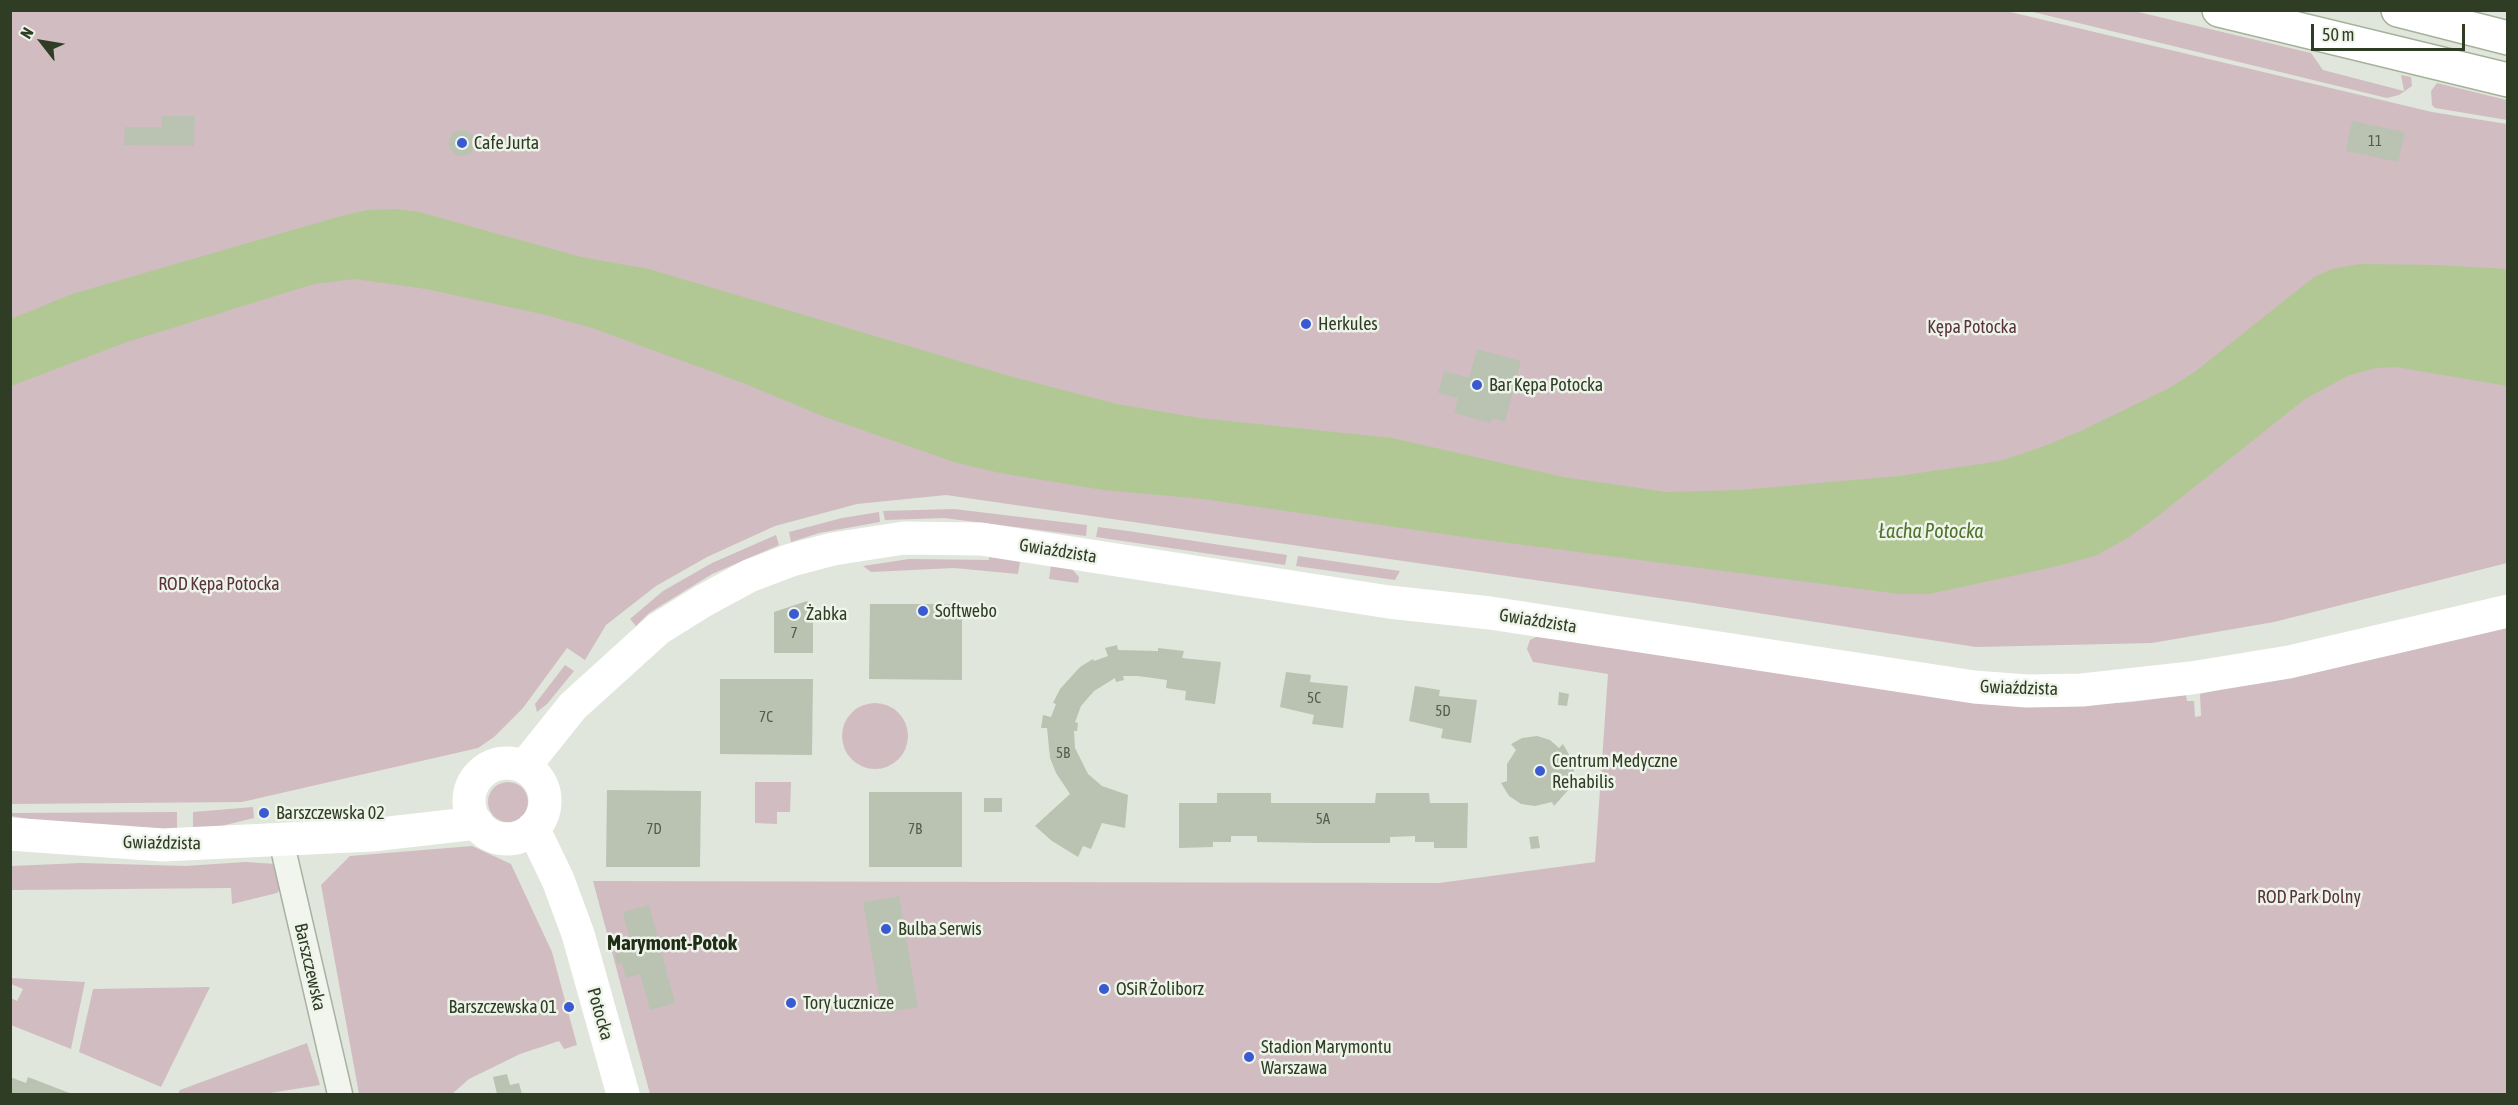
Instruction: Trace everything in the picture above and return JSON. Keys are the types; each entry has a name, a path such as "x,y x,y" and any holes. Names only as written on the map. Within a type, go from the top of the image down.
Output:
{"street":[{"path":"2219,10 2508,80"},
{"path":"2398,10 2508,38"},
{"name":"Gwiaździsta","path":"532,774 602,681 658,629 749,576 791,560 833,549 904,538 981,539 1389,602 1490,613 1974,687 2027,691 2082,690 2191,678 2289,662 2508,611"},
{"path":"508,763 532,774 545,797 543,814 523,833 496,837 473,809 481,773 492,766 508,763"},
{"name":"Gwiaździsta","path":"10,834 163,846 280,840 313,838 473,809"},
{"name":"Potocka","path":"523,833 558,880 578,934 623,1095"},
{"name":"Barszczewska","path":"280,840 340,1095"}],"green space":[{"name":"Kępa Potocka","path":"10,11 2006,11 2432,112 2507,124 2507,563 2274,622 2152,643 1976,647 1694,603 946,495 857,504 775,526 707,557 656,586 606,625 585,660 567,648 523,708 494,737 478,748 242,802 11,804"},
{"path":"2029,11 2134,11 2311,53 2323,70 2404,91 2401,75 2411,77 2412,86 2399,95 2387,98"},
{"path":"2437,83 2507,100 2507,120 2435,108 2432,105 2431,91"},
{"path":"954,509 1087,525 1086,536 944,518 885,520 883,511"},
{"path":"879,512 880,522 819,533 791,542 789,532 842,518"},
{"path":"1098,527 1287,555 1285,565 1217,555 1096,537"},
{"path":"776,535 779,545 712,574 649,613 636,626 630,619 663,591 712,563"},
{"path":"1298,556 1400,571 1395,580 1296,566"},
{"path":"989,557 1020,562 1018,574 954,568 871,572 863,566 909,559 989,560"},
{"path":"1051,566 1072,569 1079,577 1078,583 1049,579"},
{"name":"ROD Park Dolny","path":"2507,624 2507,1094 650,1094 593,881 1439,883 1595,862 1608,674 1533,662 1527,649 1530,640 1536,637 2081,705 2133,702 2186,695 2187,701 2194,701 2195,717 2201,716 2200,694"},
{"path":"565,665 574,671 547,704 537,712 535,704"},
{"path":"875,703 887,706 898,713 905,724 908,736 905,748 898,759 887,766 875,769 863,766 852,759 845,748 842,736 845,724 852,713 863,706"},
{"path":"508,782 516,783 522,788 527,794 527,810 522,816 516,821 508,822 500,821 494,816 489,810 488,802 489,794 494,788 500,783"},
{"path":"755,782 791,782 790,812 777,812 777,824 755,823"},
{"path":"253,807 254,818 209,829 193,828 193,812"},
{"path":"177,812 177,828 173,831 69,826 11,816 10,813"},
{"path":"472,846 511,864 552,952 577,1045 564,1049 559,1041 520,1054 469,1079 452,1094 359,1094 321,885 350,856"},
{"path":"245,862 276,864 282,887 277,893 232,904 231,888 11,890 10,866 81,863 185,866"},
{"path":"10,978 85,982 71,1049 11,1025 11,998 17,1001 23,989 11,984"},
{"path":"210,987 161,1087 79,1052 93,989"},
{"path":"307,1043 320,1085 264,1094 178,1094 180,1090"}],"water":[{"name":"Łacha Potocka","path":"396,209 419,212 581,257 649,269 1013,377 1117,404 1200,418 1392,438 1563,477 1667,492 1740,490 1899,476 2000,461 2081,431 2169,388 2196,371 2314,277 2332,269 2360,264 2507,269 2507,386 2396,367 2376,368 2350,375 2305,399 2153,520 2126,539 2095,556 1929,594 1899,594 1471,538 1203,499 1103,490 1000,473 957,463 825,417 743,383 592,328 546,315 426,289 355,279 314,284 127,342 11,386 11,319 72,294 341,216 367,210"}],"building":[{"path":"162,116 195,116 194,146 124,145 125,127 162,127"},
{"path":"2352,121 2405,132 2398,162 2346,151"},
{"name":"Cafe Jurta","path":"462,130 471,134 475,143 471,152 462,156 453,152 449,143 453,134"},
{"name":"Bar Kępa Potocka","path":"1477,349 1521,361 1505,422 1492,418 1491,423 1454,413 1458,398 1438,393 1444,371 1469,378"},
{"path":"807,601 813,606 813,653 774,653 774,612"},
{"path":"870,604 962,604 962,680 869,679"},
{"path":"1117,645 1118,650 1158,651 1158,648 1184,651 1182,658 1221,662 1215,704 1185,700 1186,691 1166,688 1167,680 1138,676 1123,676 1124,680 1116,682 1115,678 1094,691 1081,706 1075,722 1078,723 1077,731 1074,731 1075,748 1088,774 1102,786 1128,795 1125,828 1102,823 1091,849 1083,846 1078,857 1052,841 1035,826 1070,794 1056,773 1050,758 1047,728 1041,728 1043,715 1051,717 1056,704 1053,703 1060,689 1080,667 1093,659 1094,661 1108,656 1105,648"},
{"path":"1286,672 1311,675 1310,682 1348,686 1343,728 1312,724 1314,715 1280,707"},
{"path":"720,679 813,679 812,755 720,754"},
{"path":"1415,686 1440,690 1439,696 1477,700 1471,743 1441,738 1443,729 1409,721"},
{"path":"1559,692 1569,694 1567,706 1558,705"},
{"name":"Centrum Medyczne Rehabilis","path":"1537,736 1550,740 1559,748 1563,744 1571,758 1574,770 1570,788 1554,806 1552,802 1535,806 1521,804 1509,796 1501,783 1507,781 1507,764 1516,750 1511,744 1522,738"},
{"path":"607,790 701,791 700,867 606,867"},
{"path":"869,792 962,792 962,867 869,867"},
{"path":"1217,793 1271,793 1271,803 1375,803 1376,793 1429,793 1430,803 1468,803 1467,848 1434,848 1434,842 1415,842 1415,836 1390,837 1390,843 1317,843 1257,842 1257,836 1231,836 1231,842 1213,842 1213,847 1179,848 1179,803 1217,803"},
{"path":"984,798 1002,798 1002,812 984,812"},
{"path":"1538,836 1540,848 1531,849 1529,837"},
{"path":"899,896 918,1007 882,1013 873,962 884,960 873,961 863,902"},
{"path":"649,905 675,1003 650,1010 640,974 626,978 622,963 617,964 615,954 619,953 617,944 630,941 623,912"},
{"path":"507,1074 510,1085 519,1083 522,1094 497,1094 493,1077"},
{"path":"10,1077 26,1083 28,1077 72,1094 10,1094"}],"place":[{"name":"Cafe Jurta","path":"462,143"},
{"name":"Herkules","path":"1306,324"},
{"name":"Bar Kępa Potocka","path":"1477,385"},
{"name":"Softwebo","path":"923,611"},
{"name":"Żabka","path":"794,614"},
{"name":"Centrum Medyczne Rehabilis","path":"1540,771"},
{"name":"Barszczewska 02","path":"264,813"},
{"name":"Bulba Serwis","path":"886,929"},
{"name":"OSiR Żoliborz","path":"1104,989"},
{"name":"Tory łucznicze","path":"791,1003"},
{"name":"Barszczewska 01","path":"569,1007"},
{"name":"Stadion Marymontu Warszawa","path":"1249,1057"}],"district":[{"name":"Marymont-Potok","path":"672,943"}],"park label":[{"name":"ROD Kępa Potocka","path":"219,584"}]}
